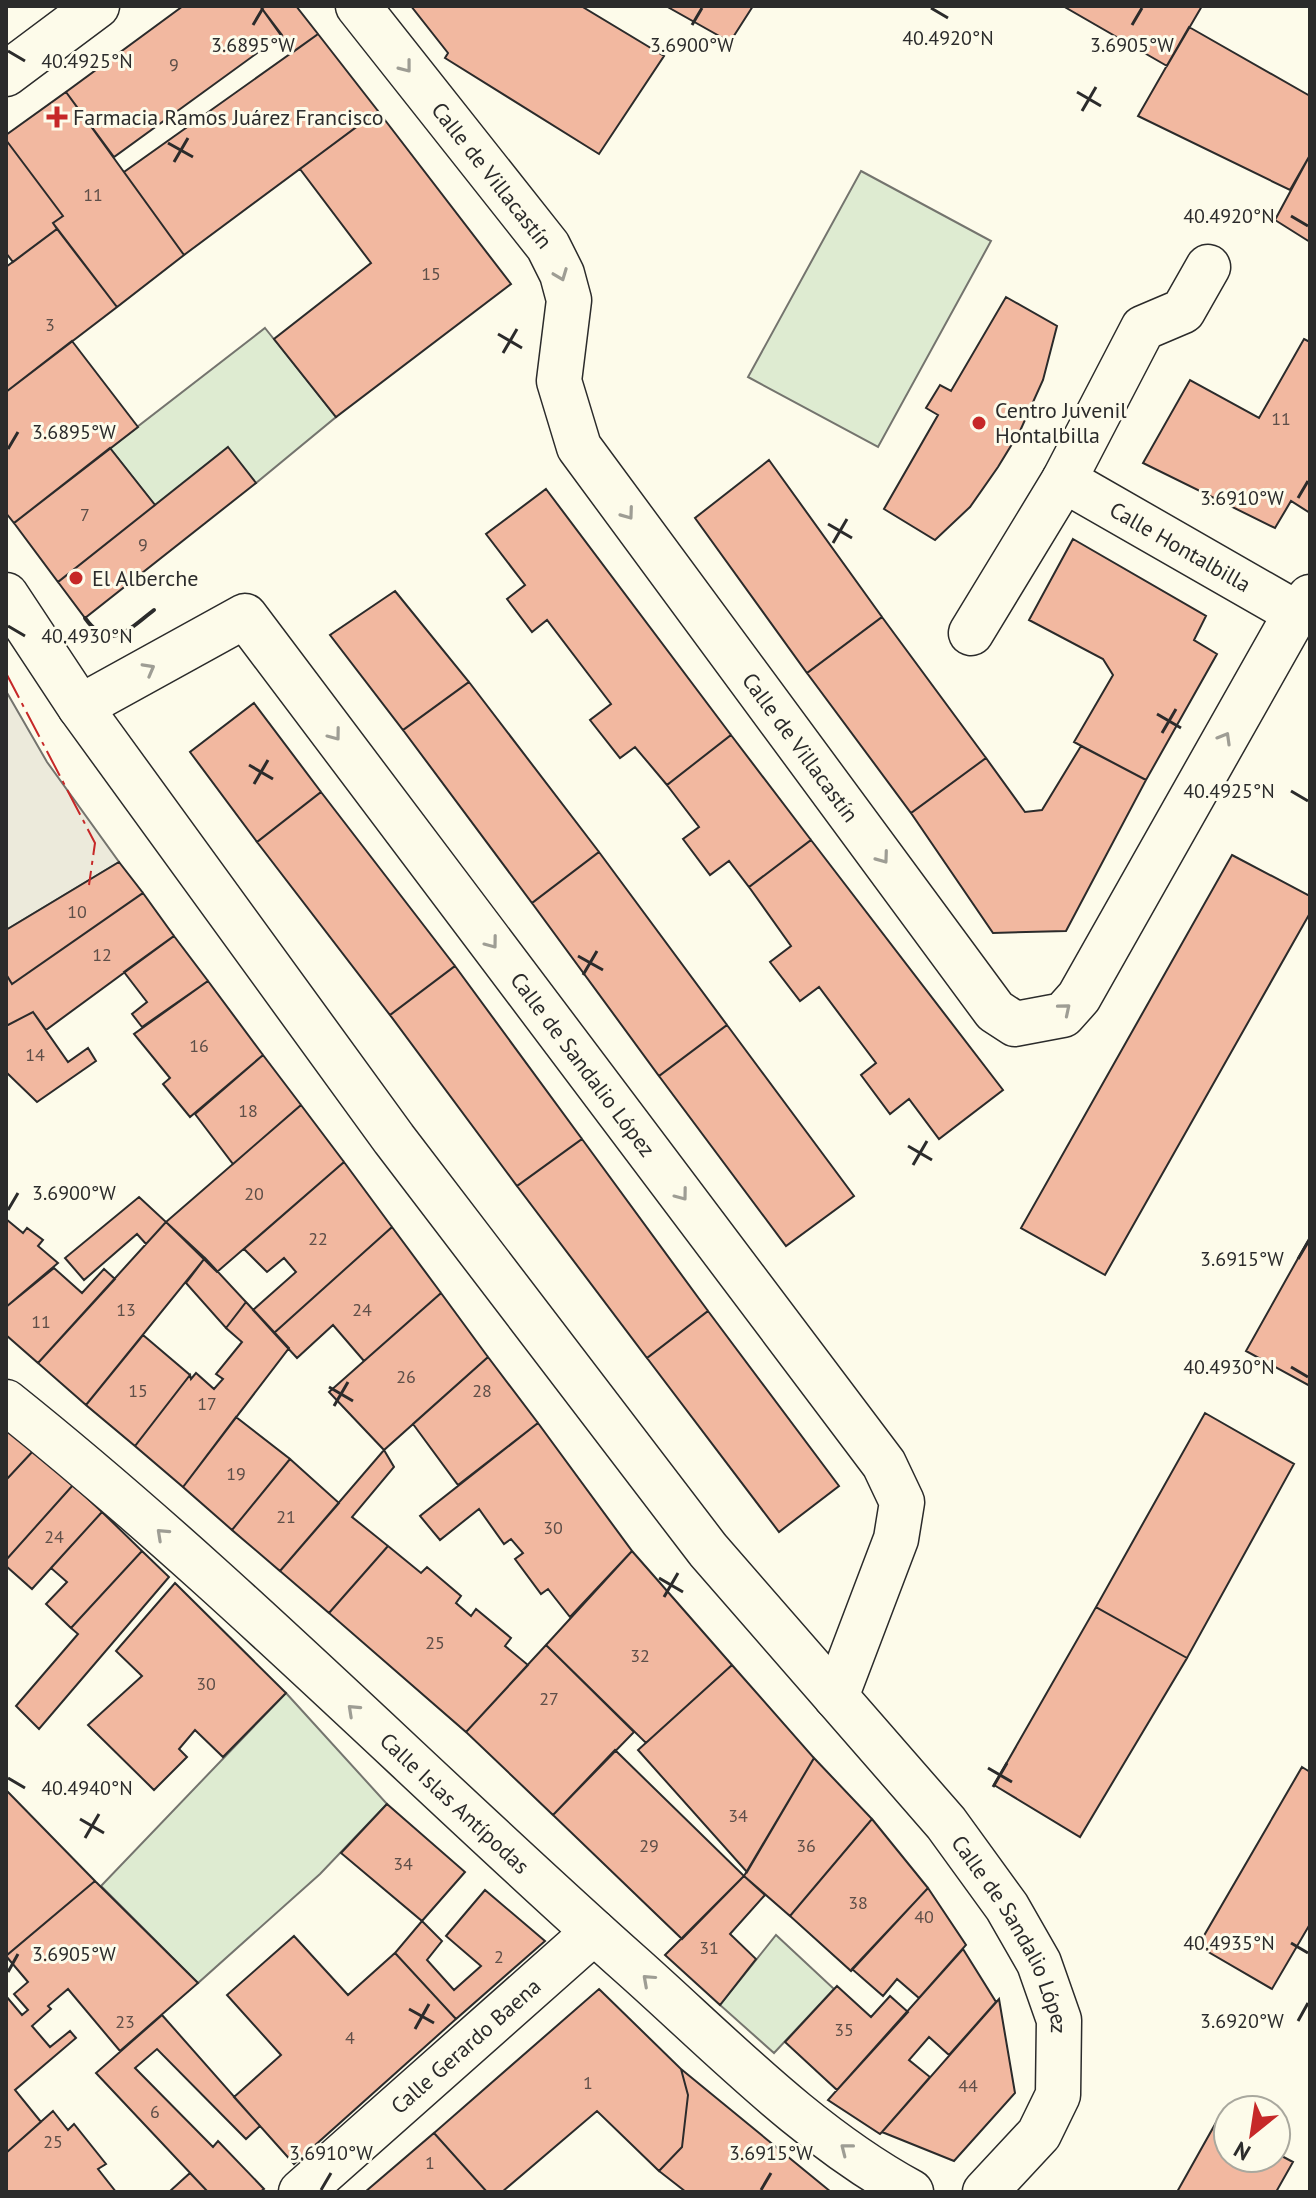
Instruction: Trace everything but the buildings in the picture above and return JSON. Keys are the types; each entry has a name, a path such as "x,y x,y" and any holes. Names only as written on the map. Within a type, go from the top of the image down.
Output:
{"street":[{"path":"6,74 97,6"},
{"name":"Calle de Villacastín","path":"358,6 548,246 562,274 569,300 559,381 579,447 995,1011 1015,1024 1042,1022 1063,1015 1079,997 1303,605"},
{"path":"971,633 1064,480 1143,328 1183,311 1208,267"},
{"name":"Calle Hontalbilla","path":"1064,480 1303,605"},
{"name":"Calle de Sandalio López","path":"6,595 52,660 80,707 394,1139 708,1550 946,1823 1007,1907 1039,1963 1059,2020 1058,2095 1039,2134 985,2192"},
{"name":"Calle de Sandalio López","path":"80,707 245,616 884,1464 902,1502 896,1539 836,1697"},
{"name":"Calle Islas Antípodas","path":"6,1402 106,1482 594,1932 781,2098 877,2173 911,2192"},
{"name":"Calle Gerardo Baena","path":"301,2192 594,1932"}],"green space":[{"path":"861,171 991,241 878,447 748,377"},
{"path":"265,328 336,417 256,483 155,505 110,448"},
{"path":"286,1693 387,1804 320,1874 198,1983 101,1886"},
{"path":"776,1935 834,1989 774,2053 720,2005"}],"shaded area":[{"path":"6,691 47,762 119,862 6,930"}],"wall":[{"path":"85,618 94,628 111,636 128,630 154,610"}],"power":[{"path":"6,673 95,843 89,885"}],"place":[{"name":"Farmacia Ramos Juárez Francisco","path":"57,117"},
{"name":"Centro Juvenil Hontalbilla","path":"979,423"},
{"name":"El Alberche","path":"76,578"}]}
